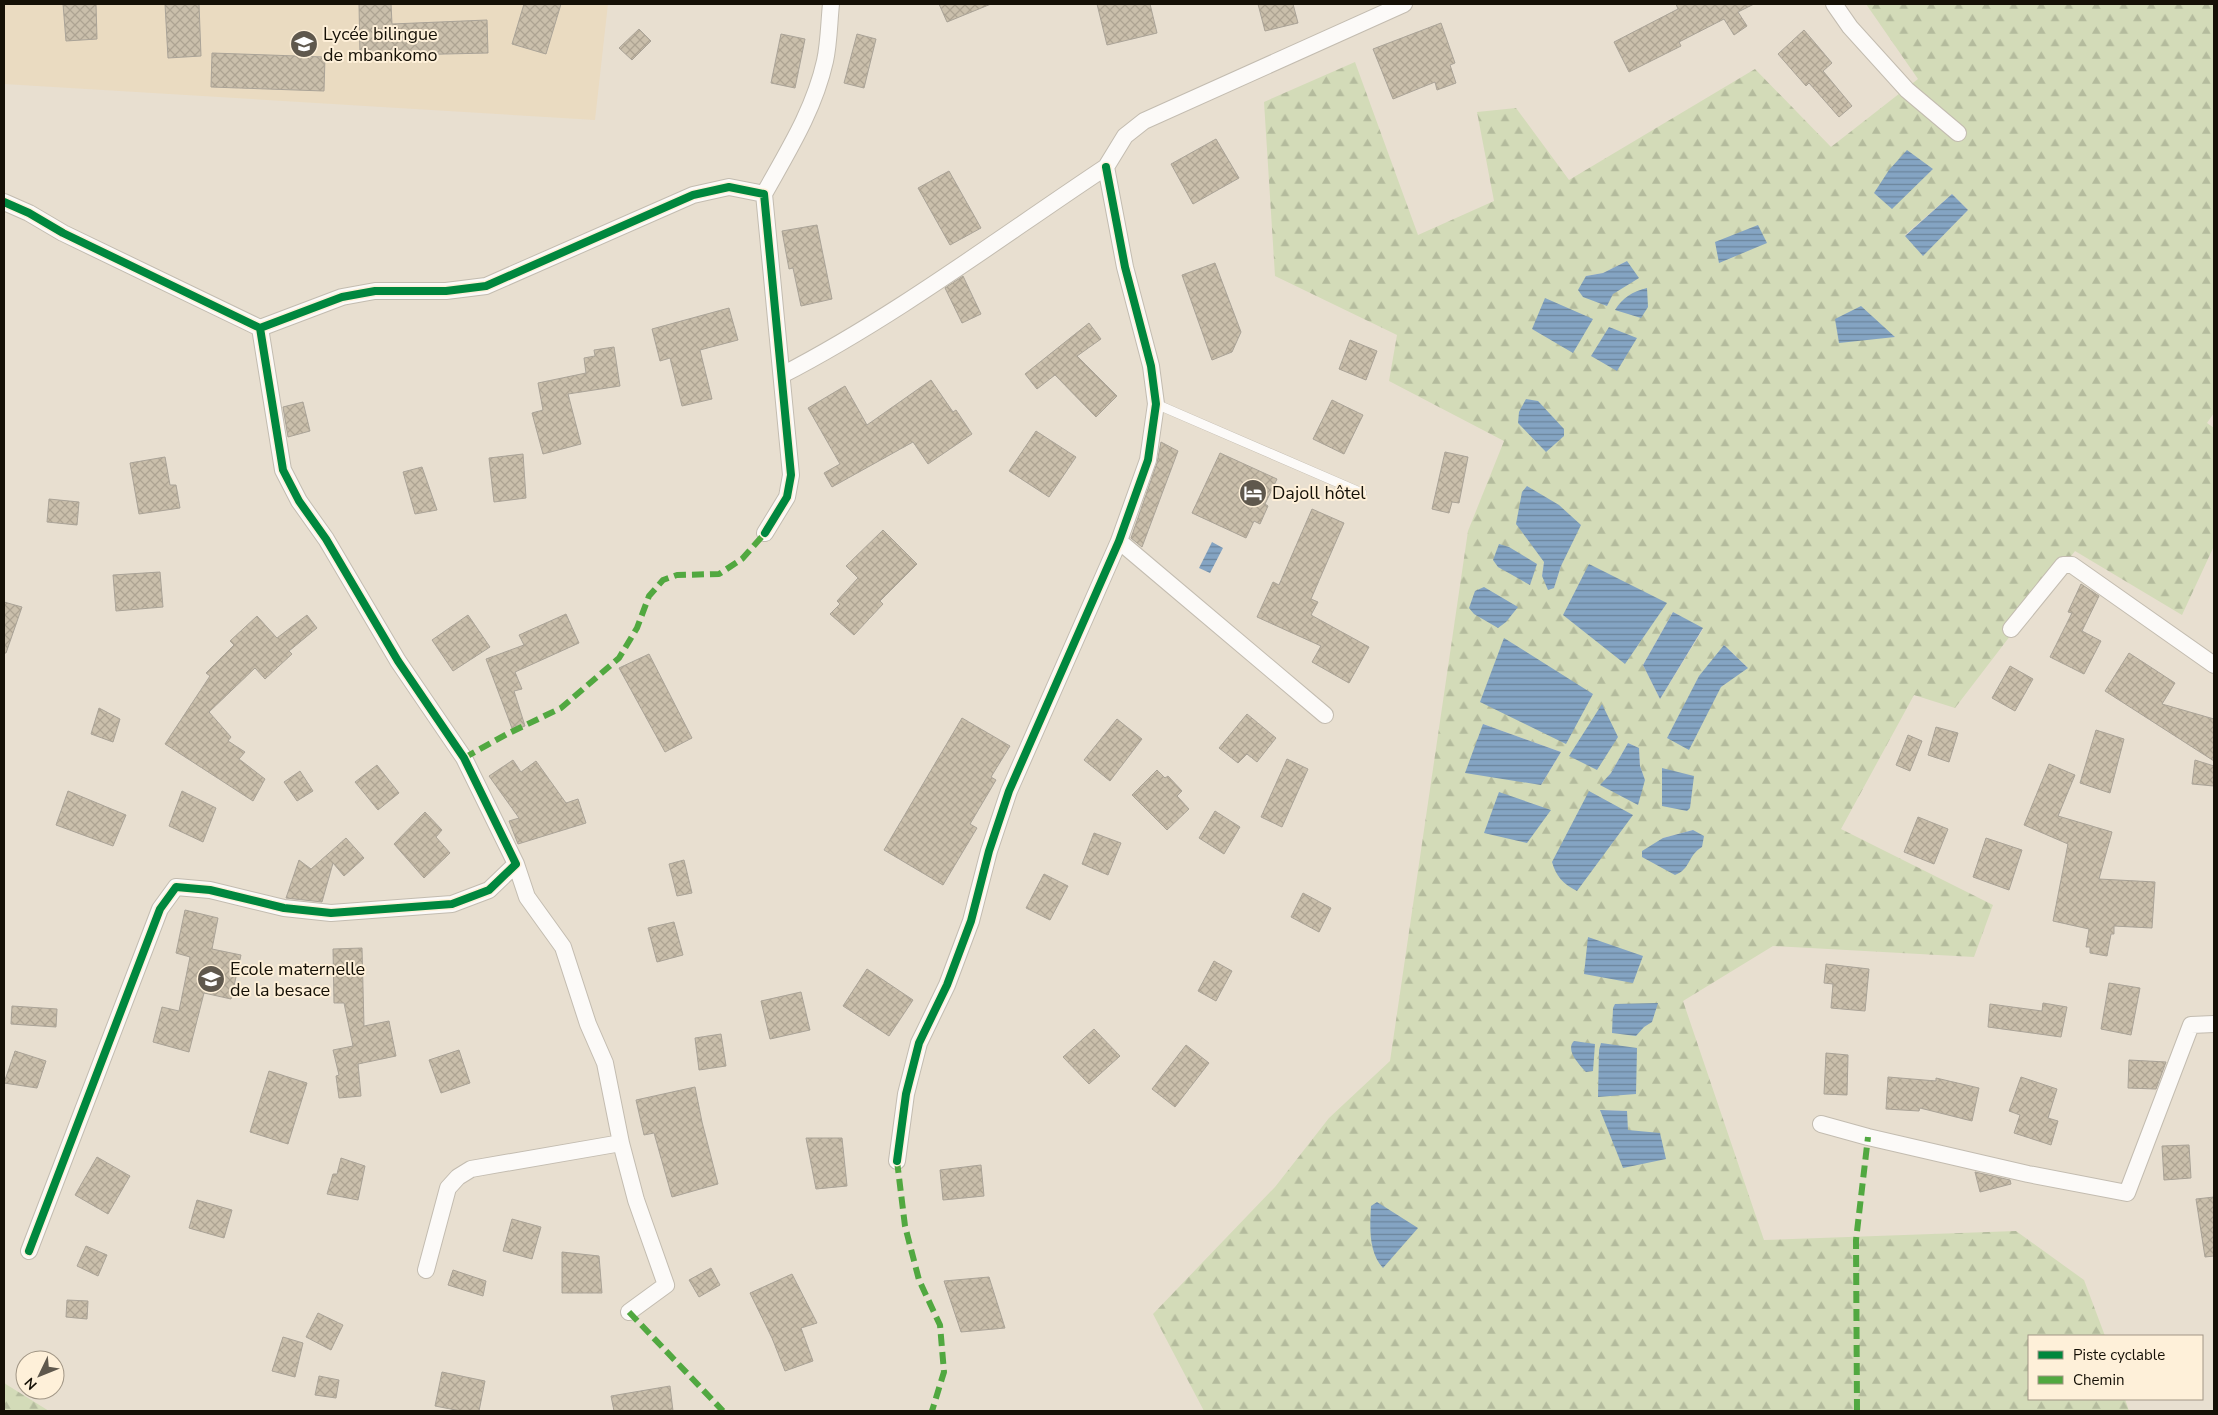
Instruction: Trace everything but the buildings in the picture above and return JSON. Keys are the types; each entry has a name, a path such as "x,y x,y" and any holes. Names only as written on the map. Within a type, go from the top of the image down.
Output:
{"street":[{"path":"765,533 787,497 791,476 764,194 804,124 816,91 825,60 831,4"},
{"path":"782,375 827,352 903,305 1106,167 1125,136 1144,121 1404,4"},
{"path":"1834,4 1850,27 1907,90 1958,133"},
{"path":"897,1161 906,1094 919,1043 947,984 971,921 989,851 1009,791 1119,541 1148,460 1156,404 1151,366 1125,267 1106,167"},
{"path":"4,202 29,212 63,233 260,328 342,297 376,291 446,291 486,286 693,194 729,187 764,194"},
{"path":"260,328 283,470 299,501 326,539 419,695 464,758 516,864 527,897 563,948 588,1024 605,1063 620,1143 636,1200 666,1285 629,1312"},
{"path":"1119,541 1325,715"},
{"path":"2011,629 2062,565 2072,565 2214,665"},
{"path":"30,1251 160,909 176,887 210,890 284,908 331,913 452,904 489,890 516,864"},
{"path":"1821,1124 1868,1137 2019,1172 2127,1194 2191,1025 2214,1024"},
{"path":"426,1270 448,1188 458,1177 471,1169 620,1143"}],"lane":[{"path":"1156,404 1362,493"}],"shaded area":[{"name":"Lycée bilingue de mbankomo","path":"4,4 608,4 595,120 4,84"}],"green space":[{"path":"1866,4 2214,4 2214,413 2207,423 2214,428 2214,546 2182,615 2075,551 1955,708 1914,695 1841,829 1993,905 1974,957 1773,946 1683,1001 1764,1240 2016,1231 2084,1280 2105,1335 2028,1335 2028,1400 2125,1400 2129,1411 1204,1411 1153,1314 1275,1187 1329,1118 1390,1061 1468,531 1504,441 1389,381 1397,335 1275,276 1264,102 1355,62 1418,235 1494,201 1477,112 1516,108 1569,180 1755,69 1831,147 1918,79","holes":["1933,169 1916,184 1889,170","1952,194 1968,210 1923,255 1905,235","1627,261 1607,306 1586,276 1603,273","1544,562 1561,566 1554,588 1542,576","1673,612 1703,629 1660,699 1643,665","1724,645 1747,667 1721,687","1483,724 1561,752 1541,785","1628,743 1639,748 1640,766 1645,780 1601,785 1611,773","1693,830 1702,847 1694,852 1663,838","1600,1110 1626,1111 1628,1130"]},
{"path":"4,1383 15,1390 15,1400 31,1400 49,1411 4,1411"}],"water":[{"path":"1907,150 1933,169 1892,209 1874,193 1889,170"},
{"path":"1952,194 1968,210 1923,256 1905,236"},
{"path":"1758,225 1767,243 1719,263 1715,242"},
{"path":"1627,261 1639,278 1613,294 1607,306 1583,297 1578,290 1586,276 1603,273"},
{"path":"1647,288 1648,307 1641,318 1615,310 1628,296"},
{"path":"1545,298 1593,319 1573,353 1532,329"},
{"path":"1861,306 1895,337 1839,343 1835,319"},
{"path":"1609,327 1637,338 1617,371 1591,356"},
{"path":"1526,399 1538,401 1564,429 1564,436 1546,452 1518,423 1519,412"},
{"path":"1527,486 1559,505 1581,525 1561,566 1554,588 1548,590 1542,576 1544,562 1516,524 1522,492"},
{"path":"1212,542 1223,548 1210,573 1199,568"},
{"path":"1499,544 1509,547 1537,564 1530,585 1498,567 1493,560"},
{"path":"1589,564 1667,603 1625,664 1563,615"},
{"path":"1484,587 1518,607 1506,622 1498,628 1474,614 1469,608 1475,591"},
{"path":"1673,612 1703,628 1660,699 1643,665"},
{"path":"1504,638 1593,694 1566,744 1480,702"},
{"path":"1724,645 1748,668 1721,687 1689,750 1667,738 1699,676"},
{"path":"1602,704 1618,737 1597,770 1569,756"},
{"path":"1483,724 1561,752 1541,785 1465,773"},
{"path":"1628,743 1639,748 1640,766 1645,780 1638,805 1600,785 1611,773"},
{"path":"1662,768 1694,776 1690,808 1687,811 1662,806"},
{"path":"1589,791 1633,815 1577,891 1561,879 1552,862"},
{"path":"1499,792 1551,810 1527,843 1484,833"},
{"path":"1693,830 1704,836 1702,847 1694,854 1687,866 1675,875 1642,857 1642,851 1663,838"},
{"path":"1588,937 1643,956 1633,983 1584,974"},
{"path":"1658,1003 1652,1022 1644,1027 1636,1036 1612,1033 1613,1008 1615,1004"},
{"path":"1574,1041 1595,1044 1593,1071 1586,1072 1574,1057 1571,1049"},
{"path":"1601,1043 1637,1048 1636,1094 1598,1097 1599,1050"},
{"path":"1600,1110 1627,1111 1628,1130 1660,1133 1666,1159 1623,1168"},
{"path":"1377,1202 1418,1228 1383,1268 1378,1262 1372,1247 1371,1238 1371,1206"}],"marked path":[{"path":"464,758 507,734 561,708 619,658 637,628 649,596 663,580 677,575 719,574 742,559 765,533"},
{"path":"1857,1411 1856,1240 1868,1137"},
{"path":"897,1161 905,1226 919,1280 940,1325 944,1372 932,1411"},
{"path":"629,1312 723,1411"}],"cycle path":[{"path":"897,1161 906,1094 919,1043 947,985 971,921 989,851 1009,791 1119,541 1148,460 1156,404 1151,366 1125,267 1106,167"},
{"path":"260,328 342,297 375,291 446,291 486,286 693,195 729,187 764,194 791,475 787,497 765,533"},
{"path":"4,202 29,213 63,233 260,328 283,470 299,501 326,539 398,661 464,758 516,864 489,890 452,904 331,913 284,908 210,890 176,887 160,909 29,1251"}],"place":[{"name":"Lycée bilingue de mbankomo","path":"304,44"},
{"name":"Dajoll hôtel","path":"1253,493"},
{"name":"Ecole maternelle de la besace","path":"211,979"}]}
